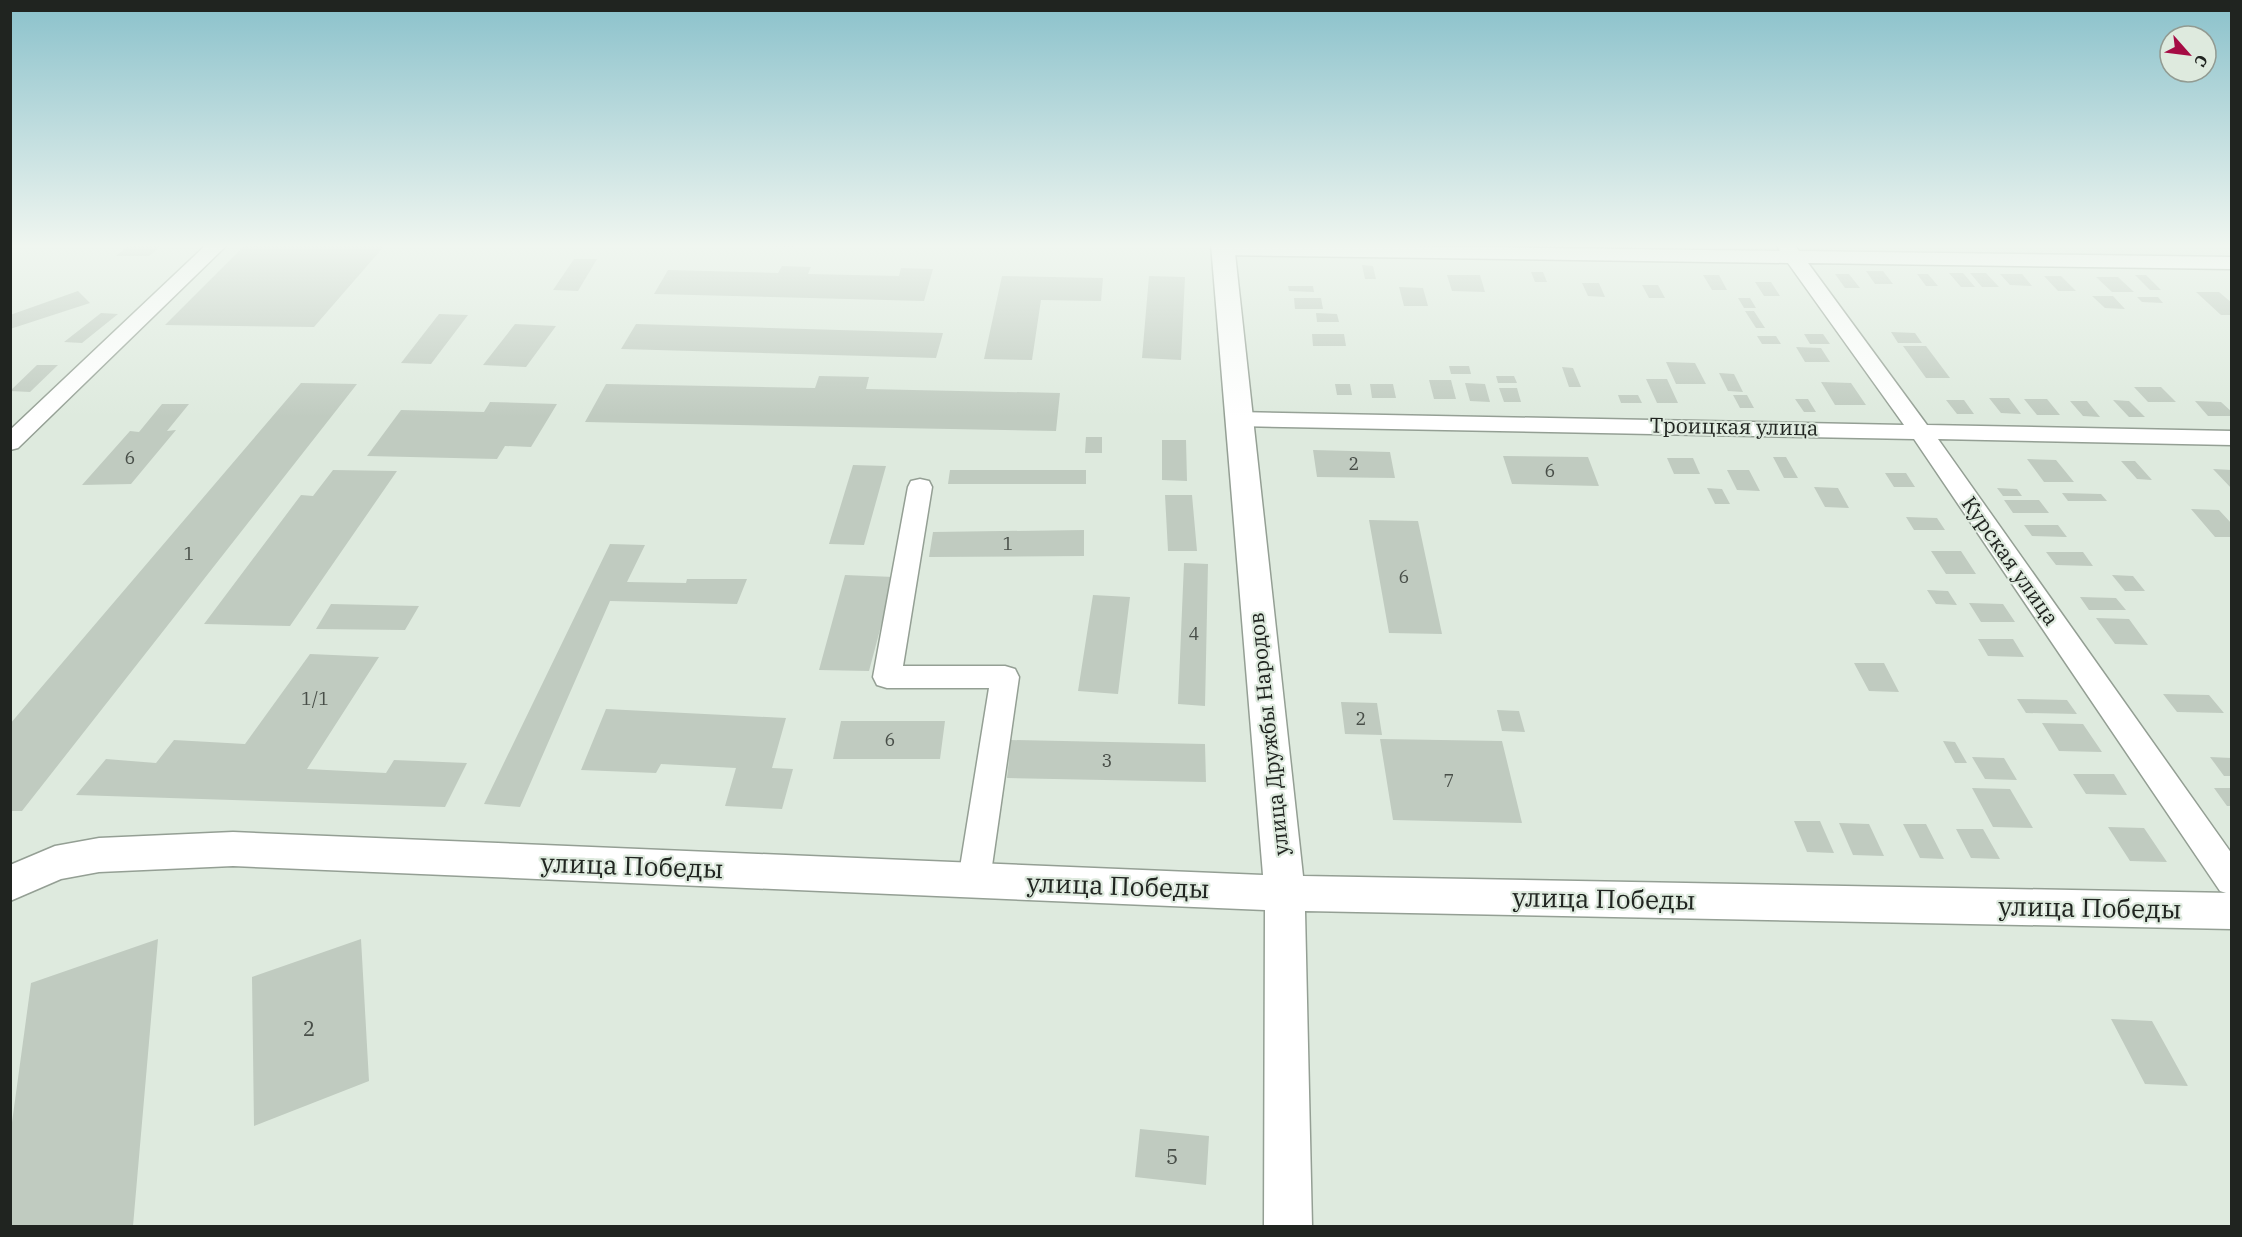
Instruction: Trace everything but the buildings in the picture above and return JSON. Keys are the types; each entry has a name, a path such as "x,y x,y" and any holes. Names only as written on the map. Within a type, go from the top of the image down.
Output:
{"street":[{"path":"14,436 157,302"},
{"name":"улица Дружбы Народов","path":"1227,302 1285,893 1288,1227"},
{"name":"Курская улица","path":"1827,302 1920,431 2232,881"},
{"name":"Троицкая улица","path":"1237,419 2232,438"},
{"path":"920,487 886,677 1005,677 974,880"},
{"name":"улица Победы","path":"10,884 55,863 99,855 233,849 1285,893 2232,911"}]}
